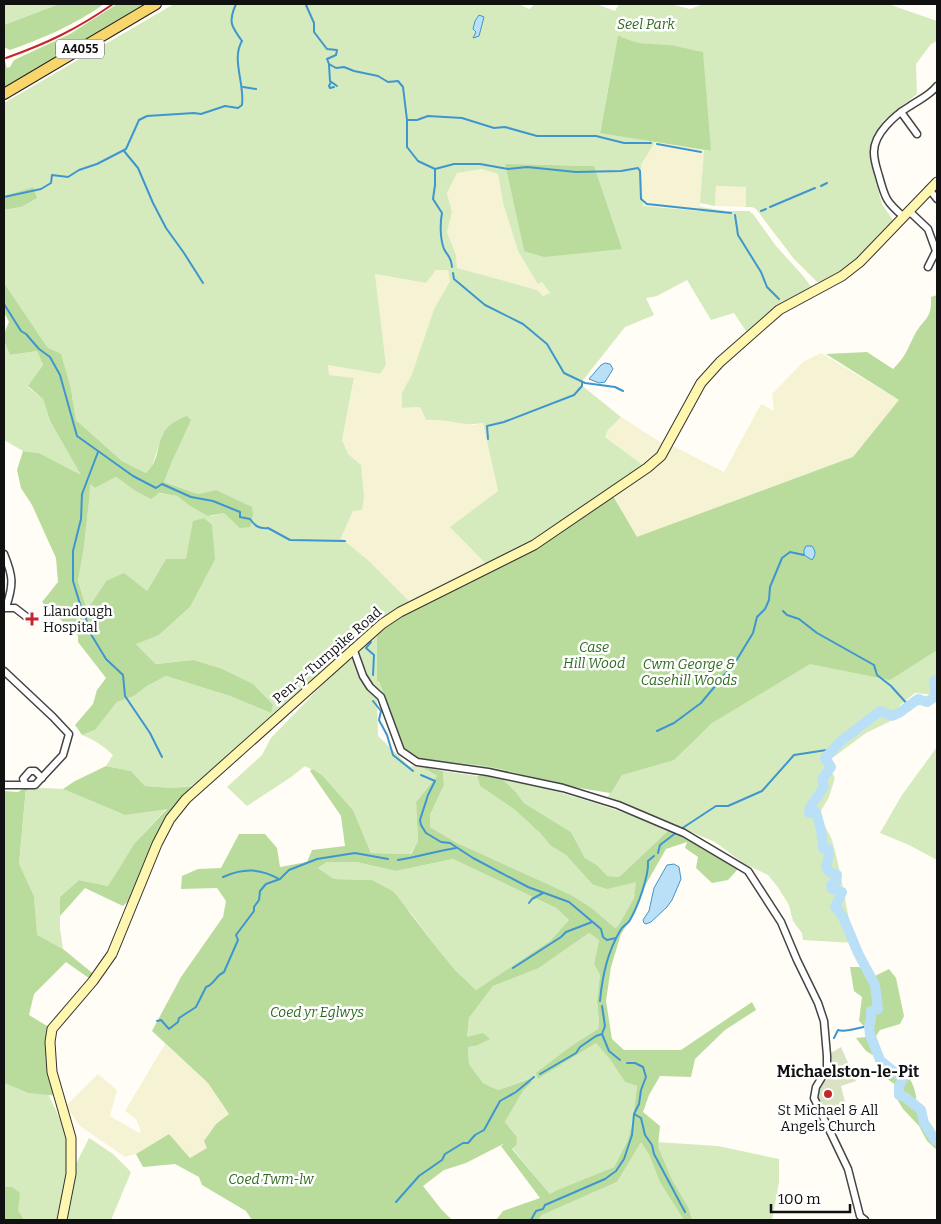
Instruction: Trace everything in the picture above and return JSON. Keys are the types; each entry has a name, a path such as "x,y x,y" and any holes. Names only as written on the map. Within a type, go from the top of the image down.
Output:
{"main road":[{"name":"A4055","path":"4,94 156,4"}],"street":[{"path":"928,266 937,251 928,229 886,200 874,152 884,128 901,112 935,94 937,86"},
{"path":"901,112 917,134"},
{"name":"Pen-y-Turnpike Road","path":"62,1220 71,1174 71,1138 52,1072 50,1042 52,1029 93,981 112,954 157,844 170,820 186,799 382,624 400,612 534,545 661,456 701,383 720,362 779,310 817,291 860,262 937,182"},
{"path":"929,189 937,198"},
{"path":"4,554 12,579 11,592 5,607 15,608 28,618"},
{"path":"353,648 363,676 370,687 381,697 401,751 417,762 488,772 563,788 618,805 684,833 748,872 781,922 818,1003 824,1021 827,1056 826,1069 816,1087 814,1098 848,1169 860,1216 865,1220"},
{"path":"4,671 69,734 63,756 35,785 4,785"},
{"path":"26,785 24,778 30,771 35,771 42,778"}],"shaded area":[{"path":"655,142 704,150 700,211 643,206 641,165"},
{"path":"482,169 498,174 503,203 518,251 539,283 542,282 550,293 543,296 457,268 456,255 447,232 452,212 447,193 457,173"},
{"path":"716,186 746,187 746,207 715,206"},
{"path":"448,269 450,281 434,309 412,374 402,393 402,408 420,407 426,420 440,418 474,425 483,423 498,491 487,565 409,601 368,560 341,538 353,511 361,465 348,454 342,440 354,379 329,375 328,365 380,374 386,365 375,274 426,283 436,270"},
{"path":"821,353 899,400 853,457 636,538 613,494 646,473 673,446 724,472 761,404 774,411 772,394 803,362"},
{"path":"621,417 665,445 655,459 644,466 605,437 608,430"},
{"path":"165,1044 208,1083 229,1114 216,1124 208,1148 190,1158 169,1134 136,1154 125,1157 80,1126 66,1106 98,1074 117,1090 110,1116 139,1133 141,1131 136,1119 125,1111"}],"green space":[{"path":"4,4 59,4 4,25"},
{"path":"59,4 104,4 70,25 47,36 10,50 4,47 4,25"},
{"path":"117,4 153,4 4,91 4,58 7,68 10,67 14,60 70,34"},
{"name":"Seel Park","path":"174,4 519,4 529,9 535,4 596,4 615,11 619,4 670,4 690,9 704,4 888,4 937,21 937,41 931,44 916,64 917,94 883,121 871,146 870,160 882,204 894,222 850,265 821,282 817,282 794,259 756,209 746,207 746,187 716,186 715,206 700,203 704,150 710,151 667,45 648,45 633,42 618,35 600,132 655,142 641,165 643,206 699,211 700,207 727,211 749,211 812,288 791,301 781,304 748,334 734,313 711,320 687,280 657,296 646,298 654,315 625,327 580,384 621,417 608,430 605,437 644,466 530,541 487,565 450,527 498,491 483,423 469,424 426,420 420,407 402,408 402,393 412,374 434,309 450,281 448,270 436,270 426,283 375,274 386,365 380,374 328,365 329,375 354,378 342,440 348,454 361,465 364,497 362,510 353,511 341,538 368,560 409,601 376,625 196,785 172,788 145,786 131,771 106,766 113,755 99,744 82,735 95,730 117,702 134,696 147,686 166,676 230,696 271,713 193,660 156,664 135,643 159,635 190,607 215,560 166,559 147,591 106,581 87,610 78,581 84,547 89,483 95,488 116,477 134,490 177,496 190,506 211,516 224,513 216,490 198,494 164,482 173,459 163,433 151,469 146,473 122,461 76,420 71,389 48,348 4,283 4,210 21,207 33,187 4,196 4,103","holes":["505,164 594,166 524,251","482,169 498,174 503,203 518,251 538,284 542,282 550,293 543,296 537,290 457,268 456,255 447,232 452,212 447,193 457,173"]},
{"path":"618,35 637,42 703,52 711,151 600,133"},
{"path":"505,164 594,166 622,249 544,257 524,251"},
{"path":"33,187 37,198 21,207 4,210 4,196"},
{"path":"4,283 48,348 61,354 71,389 76,420 122,461 146,473 156,458 162,435 167,428 187,416 191,420 164,482 198,494 216,490 252,507 253,515 250,527 240,528 224,513 208,516 177,496 159,493 151,499 116,477 95,488 90,484 84,547 78,581 87,610 106,581 124,573 147,591 166,559 186,559 193,521 204,518 212,525 215,560 190,607 159,635 136,644 156,664 193,660 222,669 253,684 273,705 271,713 230,696 166,676 147,686 134,696 117,702 95,730 82,735 75,725 93,704 97,690 106,678 78,642 78,636 42,602 58,582 56,558 32,505 21,488 17,470 23,451 39,453 81,475 50,421 43,399 28,386 43,365 37,351 10,355 6,346 4,335 9,322 4,312"},
{"name":"Case Hill Wood","path":"937,295 937,650 890,680 810,664 712,723 674,760 622,775 611,793 561,785 480,765 418,759 409,754 405,749 379,681 377,681 377,634 413,610 466,584 612,494 637,537 853,457 899,400 826,354 867,352 893,369 903,357 917,330 926,319 930,311 931,297"},
{"path":"4,342 10,355 37,351 43,365 28,387 43,399 50,421 82,476 39,453 23,451 4,440"},
{"name":"Case Hill Wood","path":"899,400 937,421 937,695 915,693 899,706 905,714 866,733 827,762 835,778 829,797 818,816 832,840 854,943 803,940 802,933 793,921 789,905 768,875 743,863 715,842 608,797 610,793 419,761 402,750 382,696 371,687 357,651 363,643 413,610 466,584 517,553 637,537 853,457"},
{"path":"350,656 377,699 378,736 409,766 422,767 437,776 416,802 418,841 410,854 371,853 353,810 322,775 305,766 247,806 227,787 262,755 271,738"},
{"path":"937,747 937,860 909,845 880,833 902,795"},
{"path":"106,766 131,771 145,786 172,788 192,786 166,819 130,899 123,906 85,888 60,916 60,897 79,880 108,886 134,844 167,809 125,815 63,789"},
{"name":"Coed yr Eglwys","path":"422,767 443,771 444,785 430,815 430,827 457,843 571,895 593,909 615,928 634,898 636,882 607,889 592,884 566,855 551,846 515,810 480,786 477,776 498,775 515,791 524,803 571,832 585,858 597,865 607,876 619,877 670,829 688,836 738,869 728,880 712,883 696,868 698,857 685,848 687,842 666,849 646,884 635,912 621,934 611,967 606,1001 612,1039 624,1050 681,1050 752,1002 756,1010 725,1030 695,1059 691,1077 660,1076 649,1095 643,1112 660,1126 658,1147 672,1180 688,1207 692,1220 684,1220 660,1182 649,1154 641,1142 617,1182 542,1215 538,1220 496,1220 503,1211 540,1198 501,1146 505,1143 466,1163 444,1170 423,1186 452,1220 252,1220 246,1211 202,1185 199,1177 175,1164 143,1167 136,1154 169,1134 190,1158 207,1148 204,1141 216,1124 229,1114 208,1083 152,1031 181,977 223,917 226,901 217,888 181,889 182,876 198,869 221,868 239,834 265,834 277,848 280,867 307,862 312,850 345,846 341,816 310,771 312,769 322,775 353,810 371,853 411,854 418,841 416,802 437,776","holes":["453,859 556,908 569,920 550,941 476,990 455,970 394,892 372,880 334,879 318,868 327,862 356,862 396,871","589,933 599,940 594,964 600,975 597,1001 598,1029 574,1044 536,1073 538,1079 596,1043 610,1059 625,1082 637,1086 632,1125 627,1142 614,1167 550,1194 512,1149 516,1145 517,1137 505,1122 523,1091 532,1082 529,1079 498,1090 483,1083 469,1064 468,1047 476,1046 490,1039 483,1033 467,1037 469,1018 493,986 539,968"]},
{"path":"443,771 477,776 480,786 515,810 551,846 566,855 592,884 637,882 634,898 618,926 615,928 593,909 457,843 430,827 430,815 444,785"},
{"path":"498,775 584,800 670,829 619,877 606,876 597,865 585,858 571,832 524,803 515,791"},
{"path":"26,787 63,789 125,815 167,808 134,844 108,886 79,880 60,897 60,928 63,949 36,935 34,896 19,865"},
{"path":"26,787 19,864 34,896 37,935 63,949 96,976 93,981 66,962 34,994 29,1015 52,1029 50,1043 59,1096 28,1093 4,1083 4,791 18,792"},
{"path":"453,859 556,908 569,920 550,941 476,990 455,970 411,913 372,880 334,879 318,868 327,862 356,862 396,871"},
{"path":"589,933 599,940 594,964 600,975 597,1001 598,1029 574,1044 538,1079 596,1043 611,1059 625,1082 637,1086 632,1125 627,1142 614,1167 550,1194 512,1148 517,1137 505,1122 523,1091 532,1082 528,1079 498,1090 483,1083 469,1064 468,1047 476,1046 489,1039 467,1037 469,1018 493,986 539,968"},
{"path":"850,967 859,967 875,976 889,969 896,978 904,1016 900,1024 880,1030 876,1036 886,1063 902,1071 910,1079 915,1089 916,1109 929,1121 934,1129 937,1150 927,1141 919,1126 903,1109 897,1099 897,1086 879,1073 876,1057 866,1051 856,1038 866,1037 868,1030 859,1021 862,997 854,991"},
{"path":"841,1047 856,1081 841,1086 845,1102 832,1109 821,1107 818,1093 830,1076 831,1053"},
{"path":"4,1083 28,1093 47,1092 62,1123 68,1143 69,1161 58,1220 24,1220 18,1210 12,1187 4,1187"},
{"path":"89,1138 113,1154 131,1172 111,1220 64,1220 76,1164"},
{"path":"641,1141 718,1146 779,1159 779,1182 772,1220 538,1220 542,1215 617,1182"},
{"path":"4,1187 12,1187 20,1193 18,1210 24,1220 4,1220"}],"water":[{"path":"479,15 484,17 479,36 473,38 476,32 473,29 475,21"},
{"path":"605,363 610,364 613,369 605,382 599,383 589,379 601,365"},
{"path":"806,546 812,546 814,550 815,555 812,560 804,555"},
{"path":"674,864 679,867 681,879 672,900 651,922 646,924 643,920 649,911 654,888 667,865"}],"waterway":[{"path":"4,197 41,189 51,183 52,175 68,177 79,170 97,164 126,149 139,120 147,116 201,114 225,106 238,108 242,105 242,89 238,64 239,48 242,41 235,31 231,20 236,4"},
{"path":"307,4 314,23 314,32 327,49 337,50 336,55 327,59 329,64 336,68 344,67 378,76 388,82 398,81 403,87 407,120 407,147 418,161 435,169 433,199 442,213 442,241 452,267"},
{"path":"329,65 330,81 337,86"},
{"path":"331,82 330,88 334,87"},
{"path":"243,87 256,89"},
{"path":"407,120 417,120 428,116 462,118 494,128 505,127 537,136 596,136 624,143 651,143"},
{"path":"657,144 701,152"},
{"path":"124,151 138,168 166,228 203,283"},
{"path":"435,169 454,164 480,164 508,169 527,167 576,172 621,171 638,168 640,171 641,199 647,204 731,213"},
{"path":"821,186 827,183"},
{"path":"770,207 815,188"},
{"path":"761,211 766,209"},
{"path":"735,215 738,235 761,272 767,287 779,299"},
{"path":"453,273 454,279 485,305 523,324 547,344 564,373 585,383 615,387 623,391"},
{"path":"4,304 21,331 50,357 60,375 77,436 133,476 156,488 162,484 191,497 213,501 240,512 240,517 250,519 254,524 262,528 268,528 290,540 345,541"},
{"path":"488,439 487,426 504,422 574,395 582,386 582,383"},
{"path":"98,452 82,494 81,519 73,551 73,581 89,631 106,659 123,675 125,696 150,733 162,757"},
{"path":"657,731 674,723 701,703 736,661 753,633 757,617 765,609 769,600 770,587 782,558 790,552 804,555"},
{"path":"783,611 787,615 799,619 817,633 874,665 877,675 891,686 909,706"},
{"path":"371,642 366,648 374,655 373,675"},
{"path":"937,680 934,681 936,696 927,702 918,699 892,716 880,711 840,742 825,758 831,767 822,779 824,787 810,807 809,813 816,812 823,848 828,849 829,855 826,867 829,872 837,875 836,881 831,885 832,889 842,892 835,907 843,917 858,953 875,985 878,1009 871,1011 870,1035 880,1060 903,1079 899,1086 899,1095 905,1097 921,1110 924,1123 937,1141"},
{"path":"373,701 381,711 379,720 387,735 393,755 413,771"},
{"path":"681,829 716,806 728,806 762,791 794,755 833,749"},
{"path":"421,775 435,781 428,795 420,820 426,833 441,842 450,843 473,858 528,887 569,902 601,929 603,937 607,940 616,938"},
{"path":"658,853 660,845 677,832"},
{"path":"398,860 456,848"},
{"path":"157,1021 161,1020 169,1029 178,1022 179,1018 196,1007 206,987 224,972 238,940 236,935 254,911 254,907 259,900 260,891 266,884 280,879 289,870 317,859 355,853 388,859"},
{"path":"600,1001 602,983 612,947 621,929 633,914 645,883 648,861 654,856"},
{"path":"223,877 251,870 272,875 279,879"},
{"path":"529,903 532,899 543,893"},
{"path":"513,968 566,932 592,922"},
{"path":"602,1006 605,1026 602,1034 609,1051 620,1060"},
{"path":"834,1038 838,1030 842,1031 869,1026"},
{"path":"540,1074 576,1053 580,1047 602,1034"},
{"path":"531,1220 536,1211 543,1209 545,1205 605,1179 616,1171 624,1159 632,1135 634,1114 639,1104 641,1090 646,1077 643,1067 635,1063 627,1063"},
{"path":"396,1202 419,1176 442,1160 445,1154 463,1143 468,1143 475,1135 484,1130 500,1101 516,1092 534,1077"},
{"path":"634,1114 641,1118 645,1135 652,1145 654,1154 685,1212"},
{"path":"523,1220 530,1220"}],"railway":[{"path":"6,58 62,35 113,4"}],"place":[{"name":"Llandough Hospital","path":"32,619"},
{"name":"St Michael & All Angels Church","path":"828,1094"}],"district":[{"name":"Michaelston-le-Pit","path":"848,1071"}],"park label":[{"name":"Cwm George & Casehill Woods","path":"689,672"},
{"name":"Coed Twm-lw","path":"271,1179"}]}
